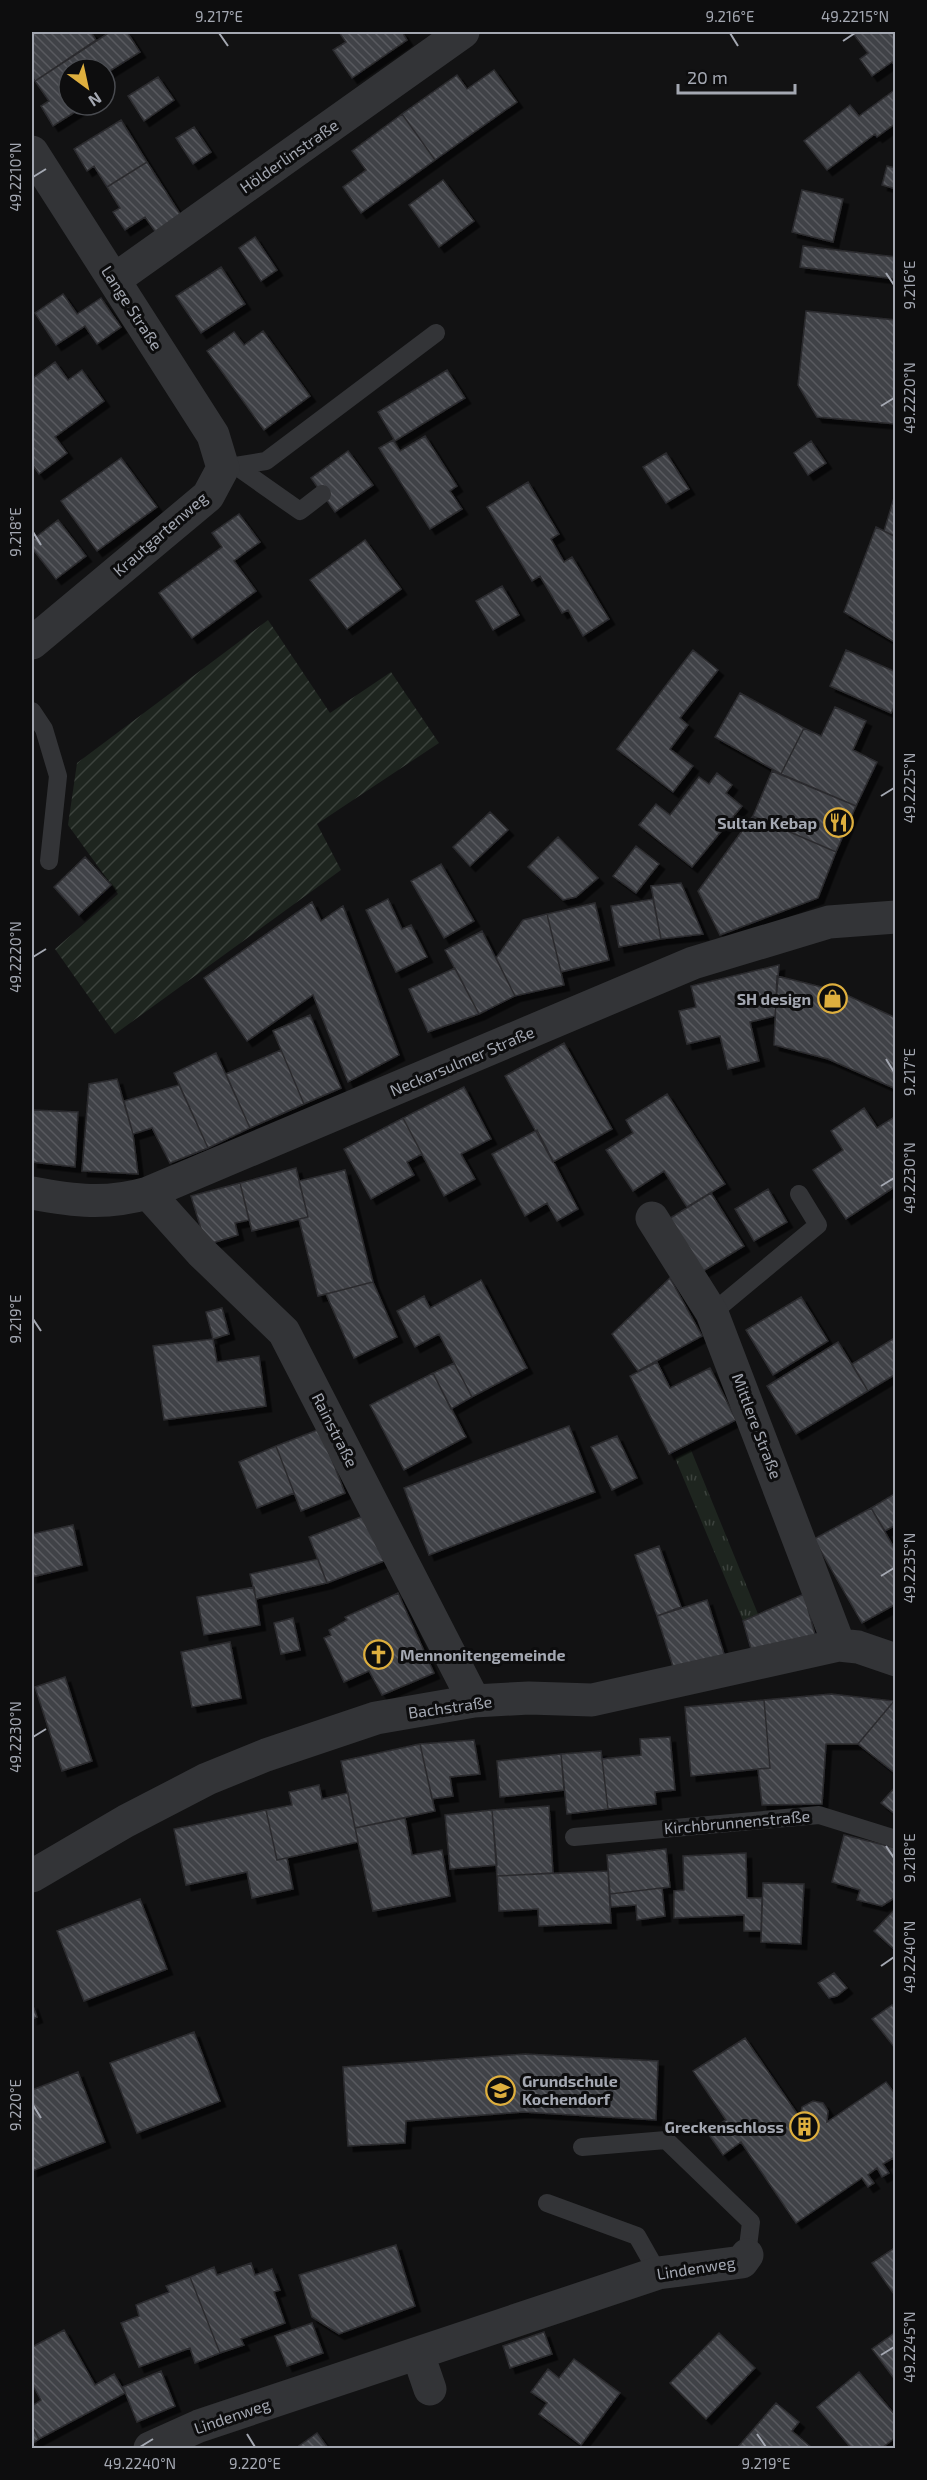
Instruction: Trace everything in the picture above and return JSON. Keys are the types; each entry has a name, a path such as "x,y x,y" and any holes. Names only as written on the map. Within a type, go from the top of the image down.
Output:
{"street":[{"name":"Hölderlinstraße","path":"114,280 463,32"},
{"name":"Lange Straße","path":"32,152 213,435 229,467"},
{"name":"Krautgartenweg","path":"32,643 208,496 229,467"},
{"name":"Neckarsulmer Straße","path":"32,1193 78,1202 121,1201 148,1193 693,963 829,922 896,916"},
{"name":"Rainstraße","path":"148,1193 201,1252 284,1332 474,1701"},
{"name":"Mittlere Straße","path":"652,1218 712,1314 839,1645"},
{"name":"Bachstraße","path":"32,1876 126,1821 207,1779 266,1755 376,1718 474,1701 529,1698 592,1700 839,1645 858,1647 896,1660"},
{"name":"Lindenweg","path":"150,2448 199,2426 658,2272 742,2262 747,2255"},
{"path":"418,2354 430,2389"}],"lane":[{"path":"229,467 266,461 436,333"},
{"path":"229,467 300,511 322,494"},
{"path":"32,711 44,729 58,776 49,861"},
{"path":"712,1314 818,1225 799,1194"},
{"name":"Kirchbrunnenstraße","path":"574,1837 819,1815 896,1839"},
{"name":"Lindenweg","path":"582,2147 666,2140 695,2164 752,2222 747,2255"},
{"path":"547,2203 638,2235 658,2272"}],"green space":[{"path":"268,620 330,713 391,672 439,743 317,824 341,870 115,1034 55,949 118,894 68,825 77,763"},
{"path":"691,1450 758,1614 743,1621 675,1458"}],"building":[{"path":"32,32 91,32 96,40 71,57 57,57 57,66 35,81 32,75"},
{"path":"110,32 127,32 140,52 117,66 117,57 72,57"},
{"path":"339,32 402,32 407,40 352,78 333,50 346,42"},
{"path":"852,32 896,32 896,67 892,62 872,76 860,59 868,53"},
{"path":"57,67 57,117 67,117 53,126 41,106 49,101 35,81"},
{"path":"494,70 517,102 435,160 402,114 457,75 467,89"},
{"path":"158,77 174,100 144,121 128,96"},
{"path":"896,89 896,123 877,137 875,134 827,170 804,141 850,105 859,116"},
{"path":"402,114 435,160 361,213 343,187 366,170 352,151"},
{"path":"121,120 147,162 107,187 94,166 87,171 74,149"},
{"path":"194,127 211,152 193,164 176,138"},
{"path":"147,162 182,217 157,234 145,217 125,230 113,212 120,208 107,187"},
{"path":"887,166 896,168 896,189 882,185"},
{"path":"443,180 474,221 439,247 409,205"},
{"path":"802,190 843,199 833,242 792,232"},
{"path":"255,237 277,270 261,281 239,248"},
{"path":"803,246 896,257 895,279 800,267"},
{"path":"221,267 245,304 201,333 176,296"},
{"path":"63,294 77,314 101,298 121,327 97,344 85,326 56,345 35,313"},
{"path":"806,311 896,320 896,424 817,417 798,385"},
{"path":"263,331 310,396 264,430 207,351 234,332 244,345"},
{"path":"55,362 68,380 82,370 104,401 55,437 67,453 39,474 32,464 32,379"},
{"path":"447,370 465,398 395,441 378,412"},
{"path":"425,436 457,486 450,491 462,509 430,529 379,448 393,440 400,451"},
{"path":"811,441 826,463 808,475 794,453"},
{"path":"348,451 373,485 335,512 311,478"},
{"path":"666,453 689,489 666,503 643,467"},
{"path":"121,458 157,507 97,551 61,501"},
{"path":"528,482 559,534 551,539 564,562 572,557 609,619 583,636 568,610 562,613 540,576 532,581 487,507"},
{"path":"896,491 896,537 884,531"},
{"path":"239,514 260,542 234,561 256,591 192,638 159,593 222,547 212,533"},
{"path":"58,520 86,556 56,579 32,548 32,540"},
{"path":"876,527 896,537 896,643 844,612"},
{"path":"365,540 401,589 347,629 310,580"},
{"path":"502,586 519,615 493,630 476,601"},
{"path":"693,650 718,670 680,718 688,725 670,749 693,766 673,792 617,749"},
{"path":"846,650 896,672 896,703 891,713 830,686"},
{"path":"740,693 804,728 781,774 715,737"},
{"path":"835,707 866,721 853,750 877,762 856,806 781,774 804,728 821,736"},
{"path":"772,771 856,806 836,852 753,816"},
{"path":"717,773 732,785 726,793 742,806 692,867 639,825 656,804 670,815 699,777 709,784"},
{"path":"490,812 508,830 470,866 453,847"},
{"path":"753,816 836,852 818,898 720,935 698,891"},
{"path":"558,837 598,878 576,897 563,900 528,867"},
{"path":"636,846 659,864 636,893 613,876"},
{"path":"85,857 111,885 79,915 54,887"},
{"path":"441,864 474,921 444,938 411,881"},
{"path":"681,883 703,934 661,939 651,886"},
{"path":"388,899 402,929 411,925 427,957 396,972 366,910"},
{"path":"653,899 661,939 619,947 611,906"},
{"path":"312,902 321,921 343,906 399,1055 348,1082 313,995 247,1041 204,978"},
{"path":"595,903 609,960 561,972 547,914"},
{"path":"547,914 564,985 515,996 496,958 523,920"},
{"path":"482,931 515,996 479,1014 445,950"},
{"path":"779,965 775,1016 750,1022 759,1061 728,1069 720,1036 687,1044 679,1011 696,1007 691,986"},
{"path":"455,968 479,1014 428,1032 409,989"},
{"path":"777,976 838,991 896,1018 896,1089 828,1059 774,1045"},
{"path":"310,1015 341,1088 304,1104 273,1031"},
{"path":"564,1043 612,1129 553,1162 505,1076"},
{"path":"281,1050 304,1104 250,1128 226,1074"},
{"path":"216,1053 250,1128 208,1148 174,1073"},
{"path":"117,1079 133,1134 138,1174 82,1171 89,1084"},
{"path":"179,1085 208,1148 170,1163 152,1128 133,1134 124,1101"},
{"path":"464,1087 491,1139 461,1154 475,1179 444,1196 403,1118"},
{"path":"667,1094 725,1184 687,1207 664,1171 633,1191 606,1150 633,1133 626,1120"},
{"path":"864,1108 877,1128 896,1116 896,1186 846,1219 813,1170 843,1150 831,1131"},
{"path":"32,1110 78,1112 75,1167 32,1162"},
{"path":"403,1118 422,1154 407,1162 414,1175 371,1199 344,1149"},
{"path":"537,1130 578,1209 557,1221 547,1203 525,1216 492,1154"},
{"path":"296,1168 308,1217 252,1231 240,1183"},
{"path":"345,1170 373,1282 318,1296 299,1219 308,1217 299,1181"},
{"path":"240,1183 249,1220 235,1223 238,1235 206,1245 191,1196"},
{"path":"768,1189 787,1222 754,1241 735,1209"},
{"path":"711,1193 744,1246 700,1273 667,1220"},
{"path":"670,1278 702,1336 638,1371 612,1334"},
{"path":"481,1280 527,1368 472,1397 439,1334 415,1347 397,1311 424,1296 430,1308"},
{"path":"373,1282 397,1337 354,1358 326,1294"},
{"path":"801,1297 828,1341 773,1375 746,1330"},
{"path":"222,1308 229,1334 213,1339 206,1312"},
{"path":"896,1337 896,1374 868,1391 852,1364"},
{"path":"213,1339 217,1362 259,1356 266,1406 164,1420 153,1346"},
{"path":"838,1342 868,1391 796,1434 767,1386"},
{"path":"657,1362 670,1388 710,1368 736,1420 669,1454 630,1376"},
{"path":"454,1363 472,1397 451,1409 433,1373"},
{"path":"433,1373 466,1437 404,1470 370,1405"},
{"path":"569,1426 595,1492 429,1555 404,1488"},
{"path":"320,1429 345,1493 301,1511 276,1446"},
{"path":"617,1436 637,1478 612,1490 591,1447"},
{"path":"276,1446 294,1493 257,1508 239,1462"},
{"path":"896,1493 896,1525 885,1531 871,1508"},
{"path":"871,1508 896,1551 896,1604 862,1623 814,1539"},
{"path":"366,1515 384,1561 327,1583 309,1537"},
{"path":"73,1525 82,1565 32,1577 32,1534"},
{"path":"659,1546 681,1607 657,1616 635,1555"},
{"path":"318,1559 327,1583 256,1599 250,1574"},
{"path":"254,1587 260,1625 204,1635 197,1597"},
{"name":"Mennonitengemeinde","path":"398,1593 434,1673 382,1695 369,1671 344,1682 324,1638 331,1635 329,1630 347,1620 345,1617"},
{"path":"804,1594 817,1642 753,1656 743,1621"},
{"path":"707,1600 726,1660 676,1676 657,1616"},
{"path":"293,1618 300,1650 281,1654 274,1623"},
{"path":"230,1642 241,1698 192,1707 181,1652"},
{"path":"65,1677 92,1761 62,1771 35,1687"},
{"path":"831,1694 894,1701 858,1744 826,1744 822,1804 762,1805 758,1769 770,1768 764,1700"},
{"path":"764,1700 770,1768 691,1776 685,1707"},
{"path":"894,1701 896,1703 896,1774 858,1744"},
{"path":"670,1737 675,1790 655,1792 656,1804 608,1809 602,1759 641,1755 640,1739"},
{"path":"474,1740 480,1774 450,1777 453,1796 432,1799 420,1744"},
{"path":"420,1744 435,1811 355,1828 341,1761"},
{"path":"601,1751 608,1809 567,1814 561,1754"},
{"path":"561,1754 564,1790 500,1797 497,1761"},
{"path":"319,1785 322,1799 348,1793 358,1842 277,1860 266,1810 292,1805 289,1792"},
{"path":"896,1786 896,1815 881,1803"},
{"path":"549,1806 553,1873 497,1876 492,1810"},
{"path":"266,1810 277,1860 287,1858 293,1889 252,1898 247,1872 186,1885 174,1829"},
{"path":"492,1810 497,1865 450,1869 445,1815"},
{"path":"405,1818 412,1855 442,1850 450,1896 373,1911 355,1828"},
{"path":"844,1835 896,1848 896,1897 882,1906 857,1900 860,1890 832,1882"},
{"path":"666,1849 670,1887 610,1894 607,1855"},
{"path":"746,1853 747,1898 762,1898 761,1931 744,1931 744,1915 674,1918 674,1891 684,1890 683,1856"},
{"path":"608,1871 611,1923 539,1926 538,1909 499,1911 497,1876"},
{"path":"763,1883 804,1884 801,1944 761,1942"},
{"path":"662,1888 665,1916 637,1920 636,1905 611,1907 610,1894"},
{"path":"140,1899 167,1969 84,2001 57,1931"},
{"path":"896,1908 896,1951 874,1931"},
{"path":"834,1973 847,1988 837,1996 829,1998 818,1983"},
{"path":"32,2003 37,2017 32,2019"},
{"path":"892,2005 896,2009 896,2049 872,2019"},
{"path":"194,2032 220,2101 137,2133 110,2063"},
{"name":"Greckenschloss","path":"745,2038 800,2118 802,2107 813,2101 823,2103 828,2111 827,2122 886,2082 896,2095 896,2162 893,2158 883,2164 889,2173 882,2177 877,2168 868,2175 874,2183 868,2187 862,2178 796,2223 741,2142 723,2155 707,2132 726,2120 693,2071"},
{"name":"Grundschule Kochendorf","path":"525,2054 658,2061 656,2120 523,2112 406,2121 405,2143 348,2146 343,2067"},
{"path":"78,2072 105,2142 32,2171 32,2090"},
{"path":"396,2245 415,2306 339,2334 312,2317 299,2275"},
{"path":"896,2247 896,2297 872,2263"},
{"path":"251,2263 255,2275 272,2269 280,2290 274,2292 285,2323 241,2339 244,2345 220,2353 190,2277 214,2267 217,2275"},
{"path":"190,2277 220,2353 195,2363 190,2348 139,2367 121,2323 139,2316 136,2305 169,2292 166,2286"},
{"path":"312,2323 323,2353 287,2366 275,2336"},
{"path":"64,2330 95,2385 114,2374 125,2393 39,2439 32,2426 32,2406 41,2400 32,2384 32,2347"},
{"path":"544,2332 552,2354 510,2368 503,2346"},
{"path":"896,2332 896,2381 872,2349"},
{"path":"719,2333 755,2368 706,2419 670,2383"},
{"path":"574,2359 620,2393 581,2445 539,2414 547,2403 531,2392 548,2369 559,2378"},
{"path":"161,2371 175,2406 137,2422 123,2387"},
{"path":"859,2372 896,2416 896,2437 882,2448 851,2448 817,2407"},
{"path":"776,2403 799,2422 792,2431 812,2448 737,2448"},
{"path":"32,2426 39,2439 32,2444"},
{"path":"317,2433 328,2448 296,2448"}],"place":[{"name":"Sultan Kebap","path":"838,823"},
{"name":"SH design","path":"832,999"},
{"name":"Mennonitengemeinde","path":"379,1655"},
{"name":"Grundschule Kochendorf","path":"501,2090"},
{"name":"Greckenschloss","path":"805,2127"}]}
